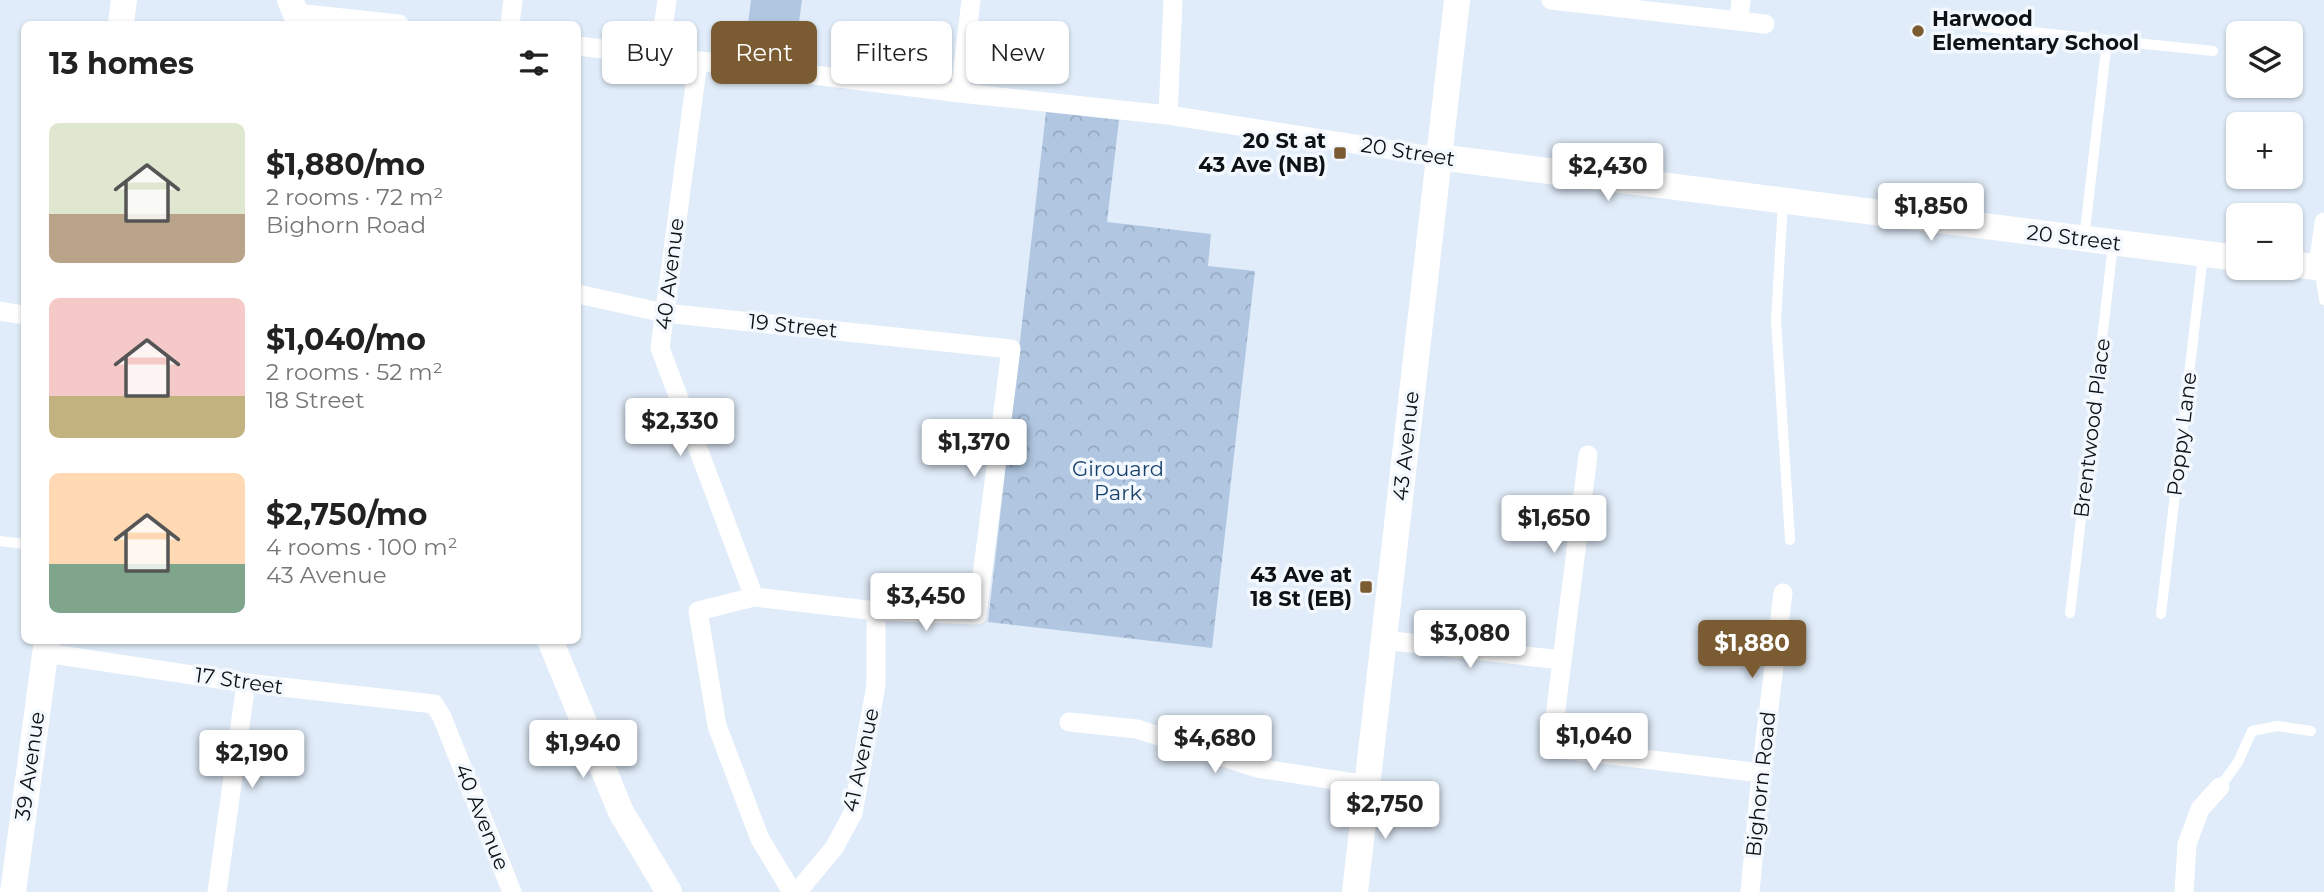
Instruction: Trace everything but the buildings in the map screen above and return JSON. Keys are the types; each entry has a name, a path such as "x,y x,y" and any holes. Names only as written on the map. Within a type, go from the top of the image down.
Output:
{"street":[{"path":"121,21 124,0"},
{"path":"510,21 513,0"},
{"path":"664,21 667,0"},
{"path":"960,93 971,0"},
{"path":"1168,115 1173,0"},
{"name":"43 Avenue","path":"1355,892 1457,0"},
{"path":"1550,0 1765,24"},
{"path":"1739,20 1741,0"},
{"path":"295,12 373,21"},
{"name":"20 Street","path":"581,46 602,49"},
{"name":"20 Street","path":"698,62 1168,115 1438,157 2226,257"},
{"name":"40 Avenue","path":"698,62 660,348 754,597"},
{"path":"2303,265 2321,267 2324,222"},
{"name":"19 Street","path":"581,295 664,313 1011,349 977,615 876,611"},
{"path":"0,312 21,315"},
{"path":"1588,455 1551,748 1761,773"},
{"name":"Bighorn Road","path":"1750,892 1761,773 1783,593"},
{"path":"794,892 760,839 717,726 698,611 754,597 876,611"},
{"name":"41 Avenue","path":"794,892 834,848 853,813 876,685 876,611"},
{"path":"1384,640 1561,660"},
{"path":"552,644 621,812 669,892"},
{"name":"17 Street","path":"46,647 246,683 434,704"},
{"name":"39 Avenue","path":"13,892 46,647"},
{"path":"217,892 246,683"},
{"name":"40 Avenue","path":"434,704 442,717 512,892"},
{"path":"1069,722 1137,729 1258,768 1367,785"},
{"path":"2184,892 2187,844 2200,809 2220,788"}],"lane":[{"path":"1983,27 2213,51"},
{"path":"2084,240 2107,41"},
{"path":"1783,202 1776,320 1790,540"},
{"name":"Brentwood Place","path":"2070,613 2113,243"},
{"name":"Poppy Lane","path":"2161,614 2203,254"},
{"path":"2321,267 2324,300"},
{"path":"0,541 21,544"},
{"path":"2220,788 2238,762 2252,731 2277,726 2311,731"}],"green space":[{"path":"751,0 802,0 799,21 748,21"},
{"name":"Girouard Park","path":"1046,112 1119,120 1107,222 1211,234 1208,266 1255,271 1212,648 988,622"}],"place":[{"name":"Harwood Elementary School","path":"1918,31"},
{"name":"20 St at 43 Ave (NB)","path":"1340,153"},
{"name":"43 Ave at 18 St (EB)","path":"1366,587"}]}
